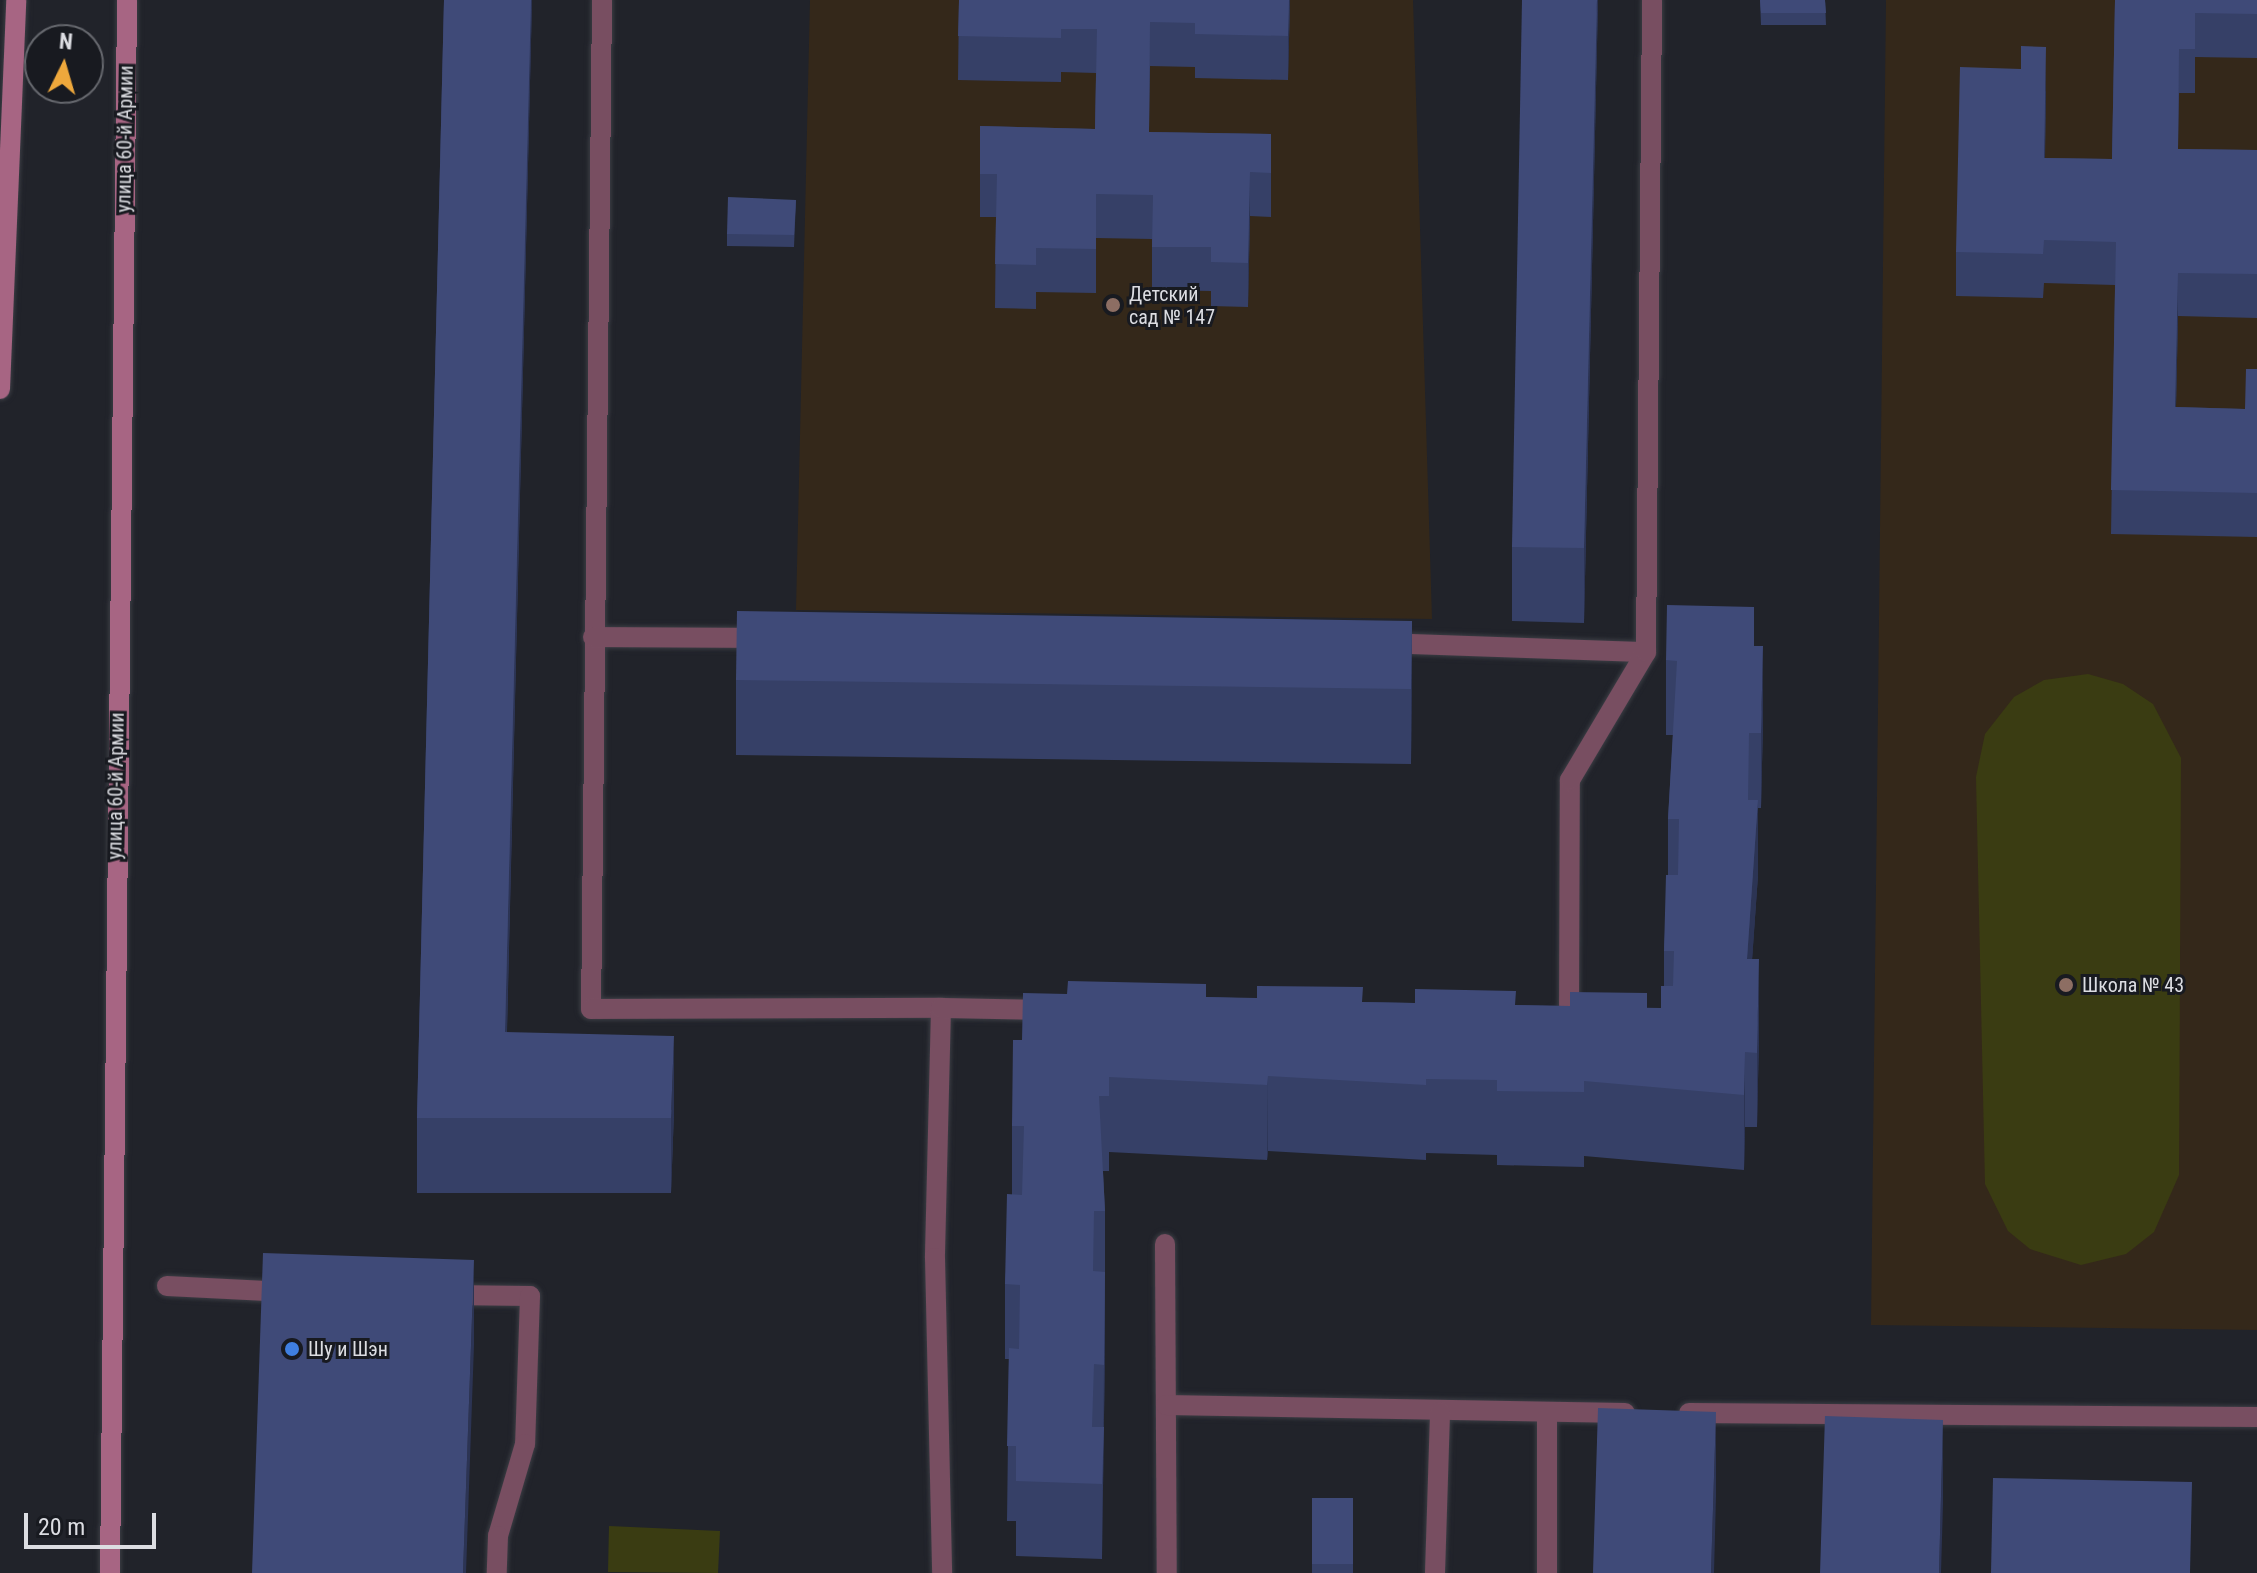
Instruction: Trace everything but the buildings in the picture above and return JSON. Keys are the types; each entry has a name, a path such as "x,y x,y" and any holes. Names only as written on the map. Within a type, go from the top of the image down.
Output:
{"main road":[{"path":"0,389 16,0"},
{"name":"улица 60-й Армии","path":"110,1573 127,0"}],"lane":[{"path":"602,0 591,1009 1067,1010"},
{"path":"1538,1018 1569,1018 1570,780 1646,652 1652,0"},
{"path":"593,637 784,638"},
{"path":"1368,643 1646,652"},
{"path":"941,1008 935,1258 942,1573"},
{"path":"1165,1244 1167,1573"},
{"path":"167,1286 307,1293"},
{"path":"418,1294 530,1296 525,1444 498,1536 497,1573"},
{"path":"1166,1405 1440,1412 2257,1417"},
{"path":"1435,1573 1440,1412"},
{"path":"1547,1412 1547,1573"}],"shaded area":[{"name":"Детский сад № 147","path":"810,0 1413,0 1432,619 796,610"},
{"name":"Школа № 43","path":"1886,0 2257,0 2257,1330 1871,1325"},
{"path":"2088,674 2123,684 2153,704 2181,758 2179,1175 2154,1232 2126,1254 2081,1265 2030,1249 2008,1231 1985,1184 1976,777 1985,734 2014,697 2044,680"},
{"path":"609,1526 720,1531 718,1573 608,1572"}],"place":[{"name":"Детский сад № 147","path":"1113,305"},
{"name":"Школа № 43","path":"2066,985"},
{"name":"Шу и Шэн","path":"292,1349"}]}
